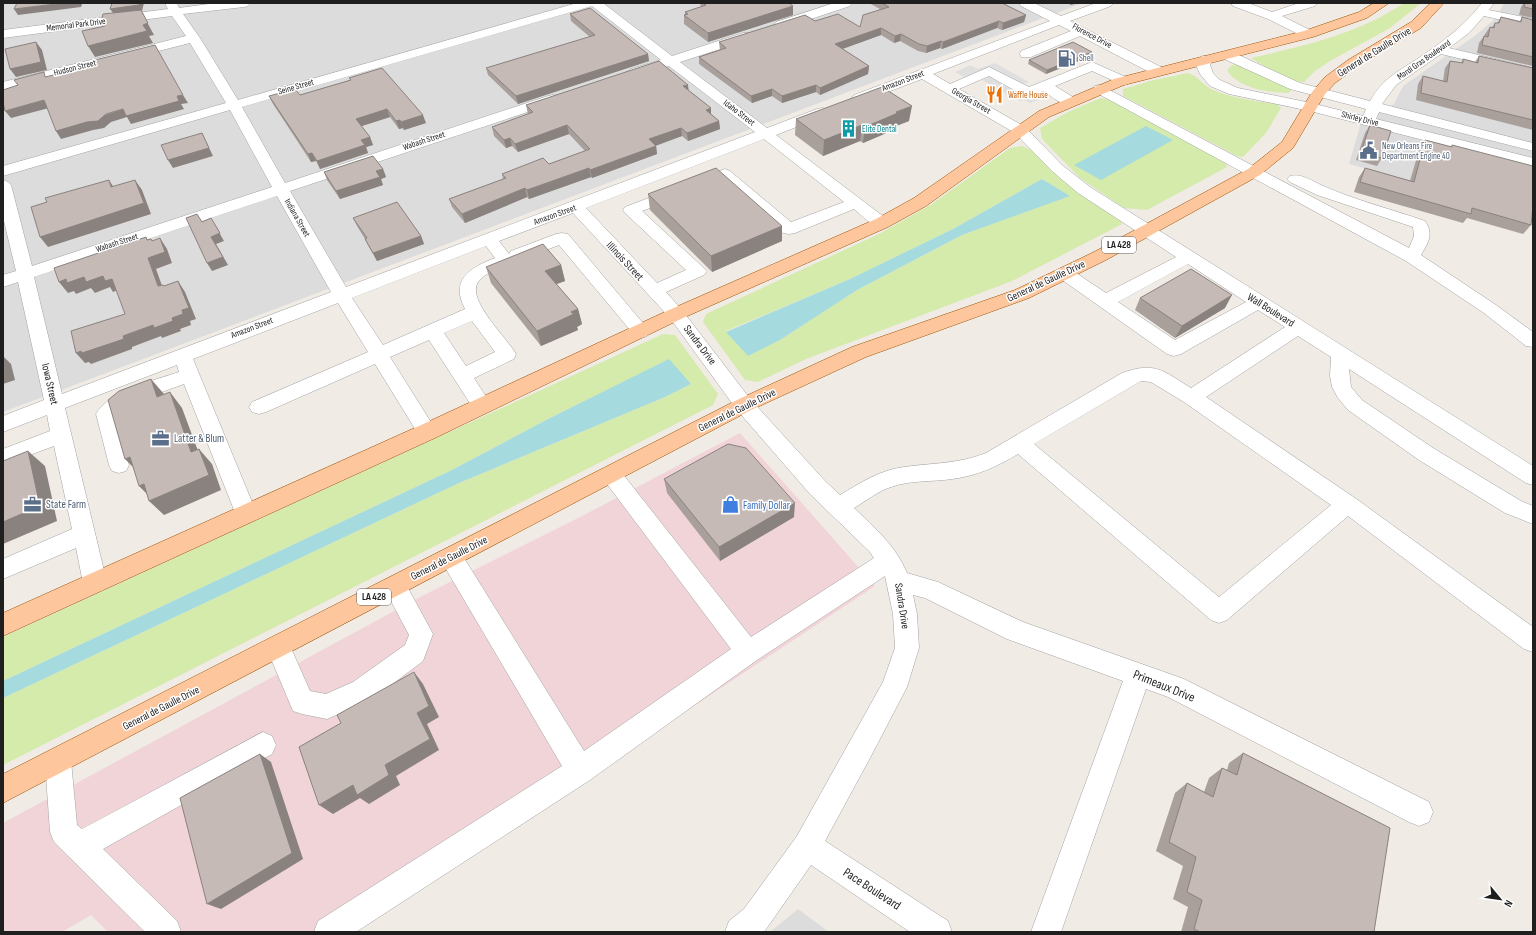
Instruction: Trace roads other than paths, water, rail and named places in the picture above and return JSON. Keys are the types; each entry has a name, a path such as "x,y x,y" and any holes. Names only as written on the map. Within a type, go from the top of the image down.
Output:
{"main road":[{"path":"3,625 427,432 641,332 676,314 882,223 920,202 1044,114 1100,89 1123,81 1308,34 1364,15 1383,3"},
{"name":"General de Gaulle Drive","path":"3,789 744,405 859,352 1022,294 1194,206 1259,168 1288,145 1315,99 1330,80 1353,63 1416,26 1438,3"}],"street":[{"name":"Memorial Park Drive","path":"3,34 173,7 244,3"},
{"name":"Seine Street","path":"3,171 590,3"},
{"name":"Idaho Street","path":"595,3 882,223"},
{"path":"619,77 762,31 818,6 846,3"},
{"name":"Florence Drive","path":"1026,3 1158,71"},
{"name":"Amazon Street","path":"3,424 342,294 576,207 1106,3"},
{"path":"1237,3 1272,16 1308,34"},
{"path":"1272,16 1311,3"},
{"name":"Indiana Street","path":"173,7 194,38 234,104 280,188 342,294 427,432"},
{"path":"1485,7 1533,23"},
{"name":"Mardi Gras Boulevard","path":"1368,122 1374,106 1389,84 1440,50 1472,23 1485,7"},
{"path":"1026,54 1082,31"},
{"name":"Hudson Street","path":"3,86 194,38"},
{"path":"1440,50 1533,72"},
{"path":"949,88 989,71 1028,92 1122,52"},
{"name":"Shirley Drive","path":"1227,55 1282,81 1315,99 1368,122 1533,163"},
{"name":"Shirley Drive","path":"1207,59 1203,65 1206,74 1216,83 1224,88 1265,99 1315,99 1374,106 1533,146"},
{"path":"1102,61 1123,81"},
{"name":"Georgia Street","path":"923,74 1020,130"},
{"path":"1045,86 1071,102"},
{"path":"1100,89 1259,168 1412,257 1490,309 1533,341"},
{"name":"Wabash Street","path":"3,280 568,94"},
{"name":"Wall Boulevard","path":"1020,130 1063,173 1084,190 1533,477"},
{"path":"1259,168 1419,224 1423,229 1423,234 1412,257"},
{"path":"653,291 698,271 631,210 725,174 789,229 855,203"},
{"name":"Iowa Street","path":"3,185 25,273 95,583"},
{"name":"Illinois Street","path":"576,207 676,314"},
{"path":"462,376 507,354 475,312 468,300 467,286 471,278 484,269 562,238 641,332"},
{"path":"489,239 505,260"},
{"path":"1106,301 1188,257"},
{"path":"1064,273 1174,349 1259,302"},
{"path":"259,407 475,312"},
{"name":"Sandra Drive","path":"676,314 744,405 818,488 877,544 894,571 905,614 907,648 894,687 807,846 755,920 740,932"},
{"path":"1191,397 1299,327"},
{"path":"433,330 482,406"},
{"path":"1341,354 1339,381 1346,395 1356,405 1432,458 1513,507 1533,515"},
{"path":"182,355 246,514"},
{"path":"838,507 884,480 903,474 953,471 976,466 993,459 1129,378 1140,374 1155,375 1191,397 1347,504 1533,641"},
{"path":"119,465 106,414 130,396 190,375"},
{"path":"121,378 130,396"},
{"path":"3,457 62,435"},
{"path":"1019,443 1219,612 1347,504"},
{"path":"611,474 748,652"},
{"path":"3,569 84,534"},
{"path":"451,557 580,770"},
{"path":"329,932 580,770 748,652 894,571"},
{"name":"Primeaux Drive","path":"894,571 1016,631 1176,688 1419,812"},
{"path":"278,647 302,702 327,707 362,691 414,653 421,634 395,586"},
{"path":"1046,932 1138,674"},
{"path":"80,846 263,745"},
{"path":"58,761 64,832 80,846 166,932"},
{"name":"Pace Boulevard","path":"807,846 937,932"}],"water":[{"path":"1146,126 1173,140 1101,180 1074,165"},
{"path":"1042,179 1070,196 962,235 857,290 780,340 748,356 726,332 850,279 953,229"},
{"path":"669,359 691,384 665,397 459,483 3,698 3,681 452,470 550,418"}],"place":[{"name":"Shell","path":"1066,58"},
{"name":"Waffle House","path":"995,95"},
{"name":"Elite Dental","path":"849,129"},
{"name":"New Orleans Fire Department Engine 40","path":"1369,151"},
{"name":"Latter & Blum","path":"161,438"},
{"name":"State Farm","path":"33,504"},
{"name":"Family Dollar","path":"730,505"}]}
